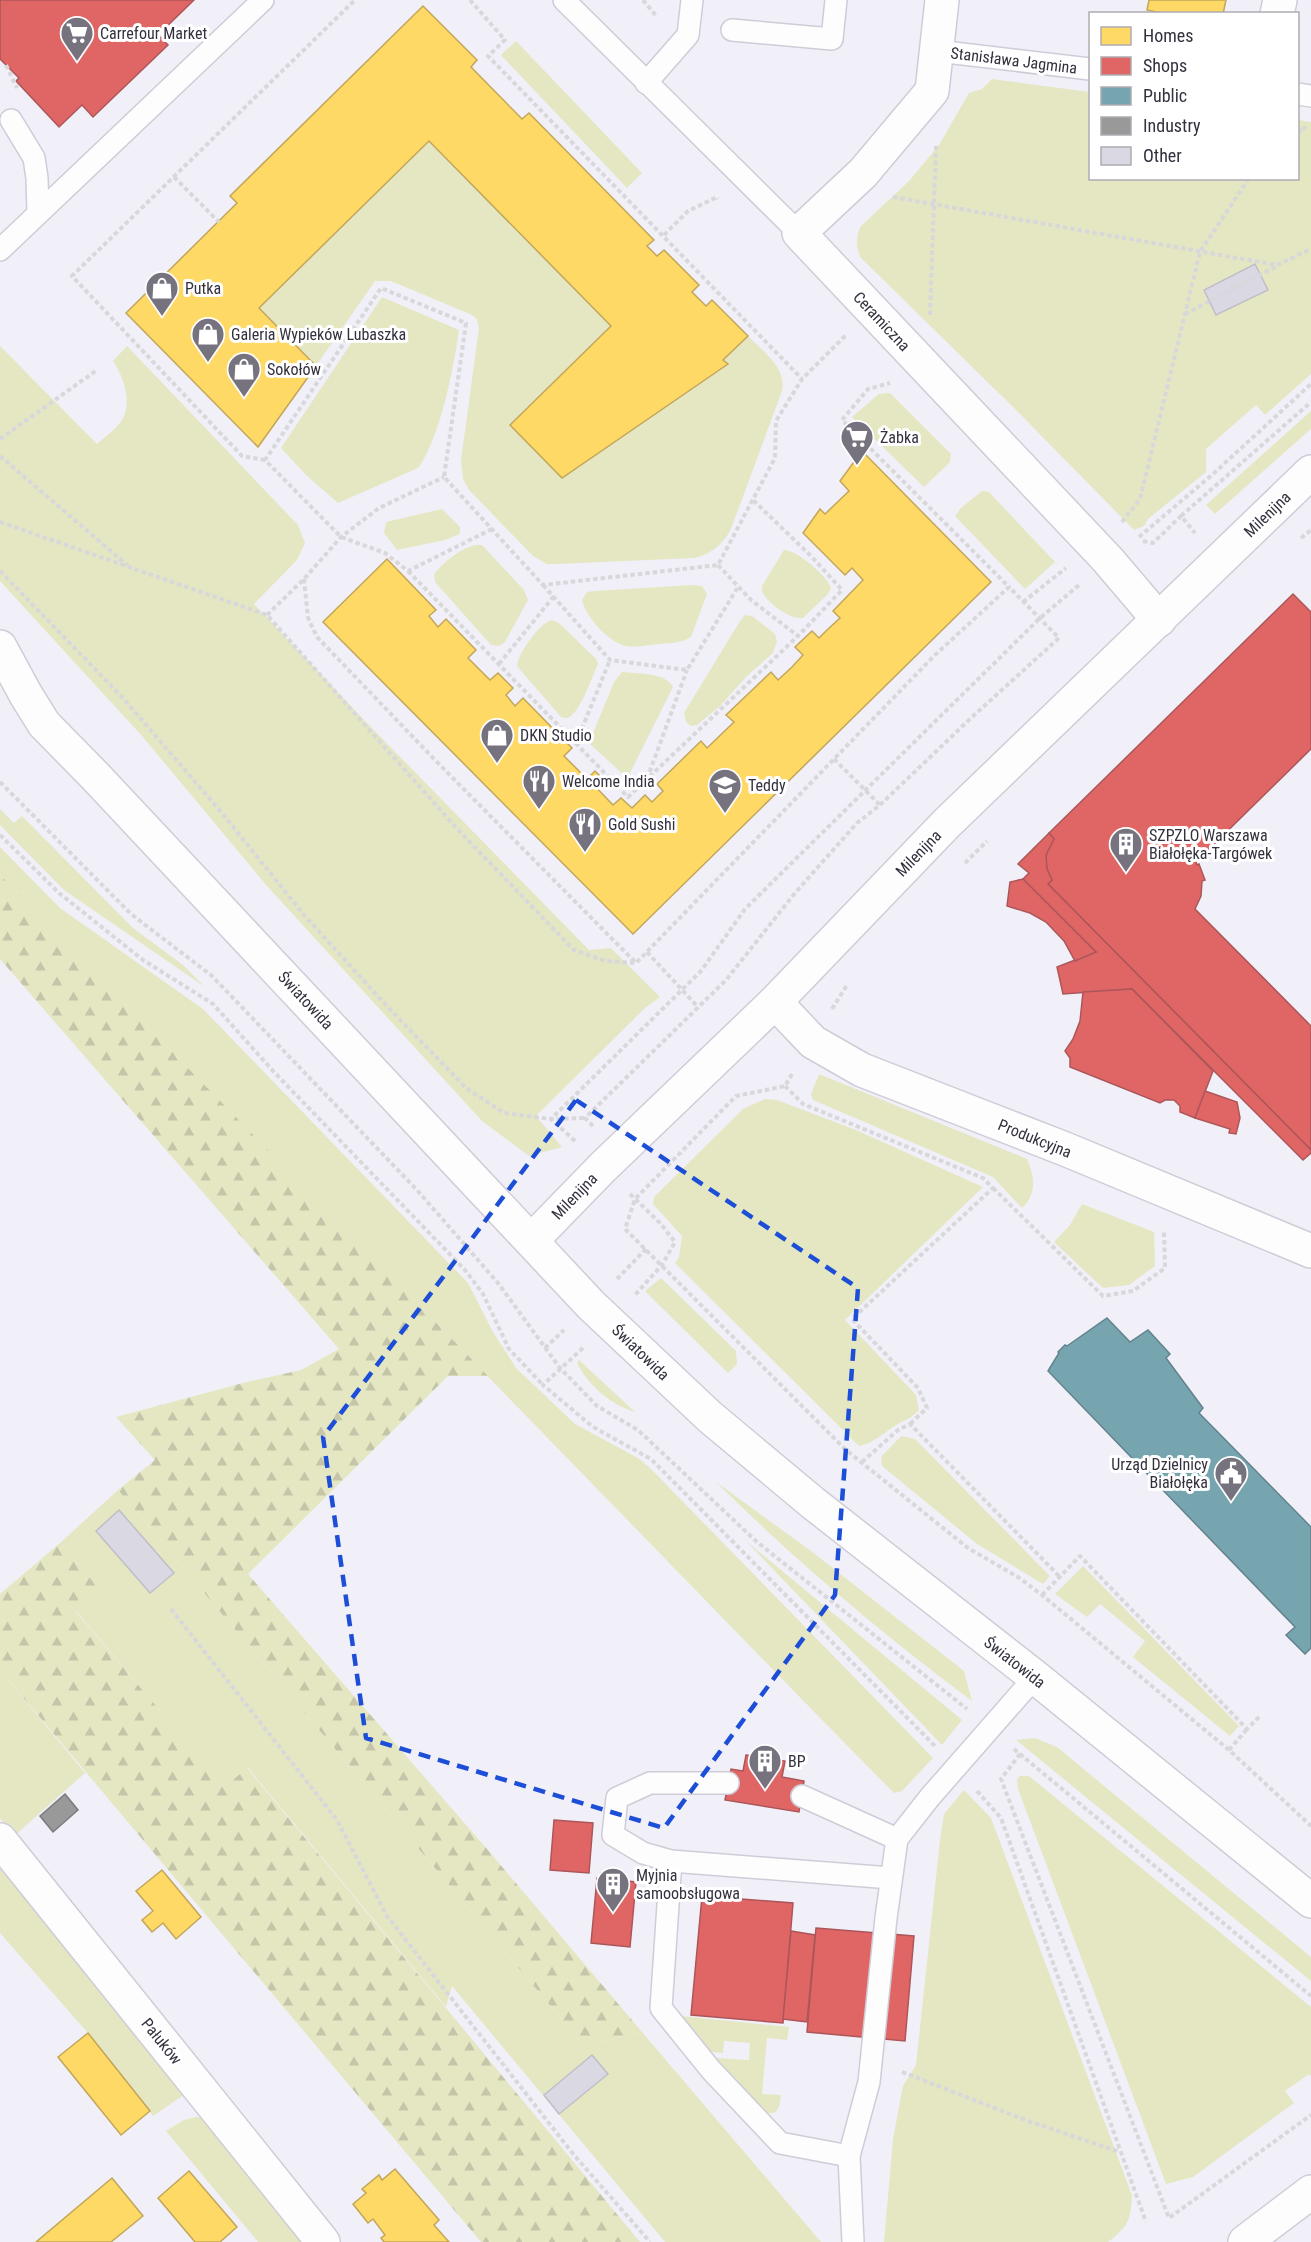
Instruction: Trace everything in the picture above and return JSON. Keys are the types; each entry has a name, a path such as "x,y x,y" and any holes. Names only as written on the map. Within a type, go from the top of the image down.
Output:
{"street":[{"path":"799,232 863,172 932,90 942,0"},
{"name":"Ceramiczna","path":"799,232 1106,535 1159,620"},
{"name":"Milenijna","path":"532,1240 620,1151 775,1002 947,823 1311,472"},
{"name":"Światowida","path":"0,647 44,724 591,1305 710,1417 813,1503 1035,1677 1311,1901"},
{"name":"Światowida","path":"0,697 44,724"},
{"name":"Produkcyjna","path":"775,1002 813,1042 862,1070 1065,1149 1311,1251"},
{"name":"Pałuków","path":"0,1840 324,2242"},
{"path":"1245,2242 1311,2192"}],"lane":[{"path":"0,250 263,0"},
{"path":"564,0 799,232"},
{"path":"646,83 688,35 692,0"},
{"path":"732,30 832,39 836,0"},
{"name":"Stanisława Jagmina","path":"937,51 1089,69"},
{"path":"11,120 34,158 38,212"},
{"path":"853,2242 849,2156 869,2082 897,1839 989,1727 1035,1677"},
{"path":"728,1783 650,1784 617,1798 613,1835 643,1853 671,1861 891,1878"},
{"path":"802,1796 897,1839"},
{"path":"671,1861 661,2008 711,2070 780,2143 849,2156"}],"path":[{"path":"355,0 72,276 242,456 265,460 341,537 385,553 408,571 628,797 798,636 842,590 813,557 753,500"},
{"path":"470,0 505,40 488,56 802,379"},
{"path":"929,325 936,136"},
{"path":"174,177 219,222"},
{"path":"1023,602 1106,535 1140,499 1200,252 1248,180"},
{"path":"885,195 1277,266"},
{"path":"664,235 688,211 717,197"},
{"path":"1185,315 1311,249"},
{"path":"265,460 381,288 466,323 444,477"},
{"path":"718,565 775,458 776,421 802,379 848,332"},
{"path":"0,439 97,370"},
{"path":"0,571 123,698 222,813 304,915 383,1002 466,1088 504,1113 551,1119 585,1118 726,980 795,893 857,823 880,805 1059,638 842,420 868,390 893,382"},
{"path":"1181,516 1311,402"},
{"path":"0,456 130,568"},
{"path":"444,477 610,660 687,670"},
{"path":"267,615 304,579 341,537 379,508 444,477"},
{"path":"0,522 267,615 461,833 574,950 606,961 636,963 935,655 1009,586"},
{"path":"408,571 492,529"},
{"path":"543,585 718,565"},
{"path":"718,565 751,600 798,636"},
{"path":"304,579 308,618 317,638 636,963"},
{"path":"646,780 687,670 738,587"},
{"path":"499,664 554,596"},
{"path":"576,743 610,660"},
{"path":"834,759 880,805"},
{"path":"0,782 131,914 212,976 384,1155 498,1283 560,1368 597,1406 638,1430 757,1542 989,1727 1311,1995"},
{"path":"0,835 59,893 143,960 213,1004 274,1072 465,1270 483,1294 509,1349 543,1385"},
{"path":"647,952 698,1007"},
{"path":"785,1086 803,1104 982,1178 1103,1296 1132,1291 1164,1268 1164,1227"},
{"path":"585,1118 651,1183"},
{"path":"862,1462 927,1408 918,1388 852,1319 993,1188"},
{"path":"910,1424 1060,1577"},
{"path":"730,1539 957,1768 1000,1818 1146,2222"},
{"path":"1041,1595 1080,1557 1247,1729"},
{"path":"171,1609 337,1820 387,1916 574,2155 650,2242"},
{"path":"1229,1750 1261,1715"},
{"path":"1020,1754 1001,1779 1169,2218 1311,2115"},
{"path":"871,2060 1028,2121 1120,2152"}],"highlighted area":[{"path":"576,1100 858,1288 835,1595 664,1828 366,1738 323,1437"}],"green space":[{"path":"516,41 642,173 627,188 501,55"},
{"path":"992,79 1089,92 1089,180 1299,180 1299,120 1311,122 1311,374 1265,415 1256,405 1206,449 1206,472 1148,519 1144,526 1134,530 860,257 857,242 860,227 909,181 939,145 969,93 982,89"},
{"path":"429,141 611,326 510,424 562,478 728,365 723,360 748,336 777,367 783,383 782,391 731,529 721,544 712,551 694,558 557,564 547,564 533,556 469,490 463,479 461,460 479,328 477,319 472,315 391,281 375,281 316,366 259,308"},
{"path":"382,297 459,330 450,382 433,439 418,468 338,503 306,475 281,448"},
{"path":"0,346 97,444 117,427 125,413 127,397 120,374 113,361 127,346 298,525 305,543 297,560 254,604 589,950 611,948 660,997 645,1008 536,1116 562,1147 529,1156 482,1121 267,886 142,736 0,581"},
{"path":"890,393 951,454 950,462 924,487 852,417 879,394"},
{"path":"1311,411 1311,429 1215,514 1206,505"},
{"path":"982,491 989,492 1055,562 1025,589 955,516"},
{"path":"442,509 460,527 460,534 445,540 397,550 384,533 386,522"},
{"path":"482,545 524,590 528,600 505,642 499,646 491,645 435,582 434,574 447,560 458,552"},
{"path":"784,550 796,554 810,564 824,577 831,588 828,594 803,618 780,610 762,592 762,586"},
{"path":"702,586 707,594 691,637 676,642 634,647 619,644 599,628 588,614 582,600 587,592"},
{"path":"745,615 752,616 775,634 777,641 773,653 746,677 720,706 697,725 691,726 686,722 684,713"},
{"path":"552,620 559,623 596,659 598,664 579,706 567,718 561,717 517,666 530,640 541,627"},
{"path":"622,672 658,676 673,687 626,777 589,743 614,682"},
{"path":"0,809 14,823 22,816 133,928 183,965 205,987 64,890 0,825"},
{"path":"0,847 60,908 203,1009 468,1283 493,1332 516,1368 575,1424 638,1458 651,1469 933,1758 902,1791 894,1793 822,1720 0,875"},
{"path":"0,875 488,1376 448,1376 248,1574 487,1849 642,2032 584,2046 118,1490 155,1460 116,1417 301,1370 339,1349 0,959"},
{"path":"819,1074 1027,1159 1032,1172 1033,1185 1027,1203 1022,1208 993,1177 813,1100 811,1094"},
{"path":"765,1099 777,1100 856,1130 983,1187 845,1320 916,1395 919,1410 912,1417 865,1445 859,1446 675,1263 679,1257 682,1236 653,1204 654,1197 743,1109"},
{"path":"1082,1204 1154,1232 1155,1266 1129,1285 1103,1288 1054,1242 1070,1225"},
{"path":"661,1278 736,1351 737,1364 728,1373 645,1291"},
{"path":"579,1360 635,1412 601,1393 587,1379 577,1363"},
{"path":"901,1436 915,1439 1050,1576 1043,1584 977,1544 882,1466 881,1457"},
{"path":"716,1482 811,1551 964,1671 972,1701 840,1596"},
{"path":"118,1490 584,2046 642,2032 821,2242 665,2242 452,1986 446,2007 248,1768 225,1788 76,1611 102,1592 60,1543"},
{"path":"746,1541 962,1720 942,1745"},
{"path":"60,1543 102,1592 76,1612 225,1787 247,1768 640,2242 481,2242 0,1670 0,1594"},
{"path":"1083,1566 1239,1726 1230,1736 1133,1657 1145,1641 1100,1604 1087,1617 1055,1594"},
{"path":"0,1670 85,1773 14,1836 0,1818"},
{"path":"1035,1738 1057,1747 1311,1957 1311,1981 1016,1740"},
{"path":"1020,1776 1029,1776 1311,2007 1311,2076 1309,2074 1285,2091 1294,2103 1193,2177 1166,2184 1018,1789 1017,1779"},
{"path":"964,1790 991,1818 1132,2195 1131,2211 1127,2222 1120,2232 1108,2242 884,2242 893,2139 903,2086 916,2065 944,1814"},
{"path":"0,1857 188,2092 153,2116 88,2033 0,1933"},
{"path":"681,2016 789,2027 787,2040 767,2038 762,2094 781,2095 779,2107 774,2113 767,2113 757,2107 715,2058 749,2060 750,2043 724,2041 723,2053 711,2052"},
{"path":"196,2117 210,2119 310,2242 258,2242 166,2131 184,2120"}],"building: Homes":[{"path":"1149,0 1226,0 1223,12 1147,10"},
{"path":"423,6 477,60 471,67 522,119 529,113 654,240 647,246 657,256 664,250 699,285 692,292 706,306 712,300 748,336 723,360 728,364 562,478 510,425 611,326 429,141 259,308 316,366 258,447 126,313 237,203 230,196"},
{"path":"862,451 991,582 633,934 323,622 387,559 436,610 429,616 438,627 446,619 476,650 468,658 490,680 498,673 513,688 506,695 515,706 523,698 572,748 564,756 587,779 595,771 599,775 591,782 613,805 621,798 632,808 645,795 652,802 663,791 657,784 701,741 707,748 734,722 726,715 771,672 778,680 792,667 803,655 795,647 812,631 819,638 840,618 833,611 863,580 852,568 845,575 803,533 820,509 825,514 849,491 840,481"},
{"path":"162,1870 201,1917 176,1939 163,1923 152,1932 142,1920 153,1911 136,1891"},
{"path":"88,2033 150,2111 121,2135 58,2057"},
{"path":"395,2169 439,2220 434,2225 449,2242 384,2242 381,2238 385,2235 373,2219 368,2223 353,2204 366,2193 362,2189 379,2175 382,2180"},
{"path":"189,2171 237,2227 220,2242 195,2242 158,2198"},
{"path":"112,2178 143,2216 111,2242 36,2242"}],"building: Shops":[{"name":"Carrefour Market","path":"0,0 194,0 158,35 168,45 93,117 82,105 59,127 16,81 19,78 0,59"},
{"name":"SZPZLO Warszawa Białołęka-Targówek","path":"1293,594 1311,612 1311,749 1196,862 1205,880 1202,881 1201,896 1195,909 1311,1026 1311,1150 1048,884 1052,880 1046,860 1047,849 1054,839 1049,833"},
{"path":"1049,833 1054,839 1046,855 1047,869 1052,880 1048,884 1311,1150 1311,1153 1303,1160 1132,989 1063,994 1057,967 1096,952 1023,879 1029,873 1018,864"},
{"path":"1023,879 1096,952 1075,961 1064,941 1046,922 1030,913 1007,906 1010,882"},
{"path":"1132,989 1213,1071 1195,1118 1180,1112 1180,1106 1174,1100 1165,1100 1160,1103 1070,1067 1070,1058 1065,1051 1080,1021 1083,992"},
{"path":"1205,1091 1237,1102 1240,1118 1236,1134 1229,1133 1230,1129 1195,1118"},
{"name":"BP","path":"746,1755 785,1761 782,1777 804,1781 799,1812 725,1800 731,1769 743,1771"},
{"path":"554,1820 593,1823 589,1873 550,1870"},
{"name":"Myjnia samoobsługowa","path":"597,1878 636,1882 630,1947 591,1943"},
{"path":"702,1896 793,1903 783,2023 691,2015"},
{"path":"816,1928 914,1936 905,2041 807,2032"},
{"path":"791,1931 815,1935 807,2022 783,2019"}],"building: Public":[{"name":"Urząd Dzielnicy Białołęka","path":"1107,1318 1130,1342 1148,1330 1170,1354 1166,1358 1203,1408 1199,1413 1311,1527 1311,1648 1305,1654 1286,1635 1295,1627 1048,1371 1058,1352 1065,1345 1067,1346"}],"building: Industry":[{"path":"65,1794 78,1810 53,1832 40,1816"}],"building: Other":[{"path":"1255,264 1268,290 1216,315 1204,290"},
{"path":"119,1510 174,1573 150,1593 96,1531"},
{"path":"592,2055 608,2074 559,2114 544,2095"}],"place":[{"name":"Carrefour Market","path":"77,62"},
{"name":"Putka","path":"162,317"},
{"name":"Galeria Wypieków Lubaszka","path":"208,363"},
{"name":"Sokołów","path":"244,398"},
{"name":"Żabka","path":"857,466"},
{"name":"DKN Studio","path":"497,764"},
{"name":"Welcome India","path":"539,810"},
{"name":"Teddy","path":"725,814"},
{"name":"Gold Sushi","path":"585,853"},
{"name":"SZPZLO Warszawa Białołęka-Targówek","path":"1126,873"},
{"name":"Urząd Dzielnicy Białołęka","path":"1231,1502"},
{"name":"BP","path":"765,1790"},
{"name":"Myjnia samoobsługowa","path":"613,1913"}]}
